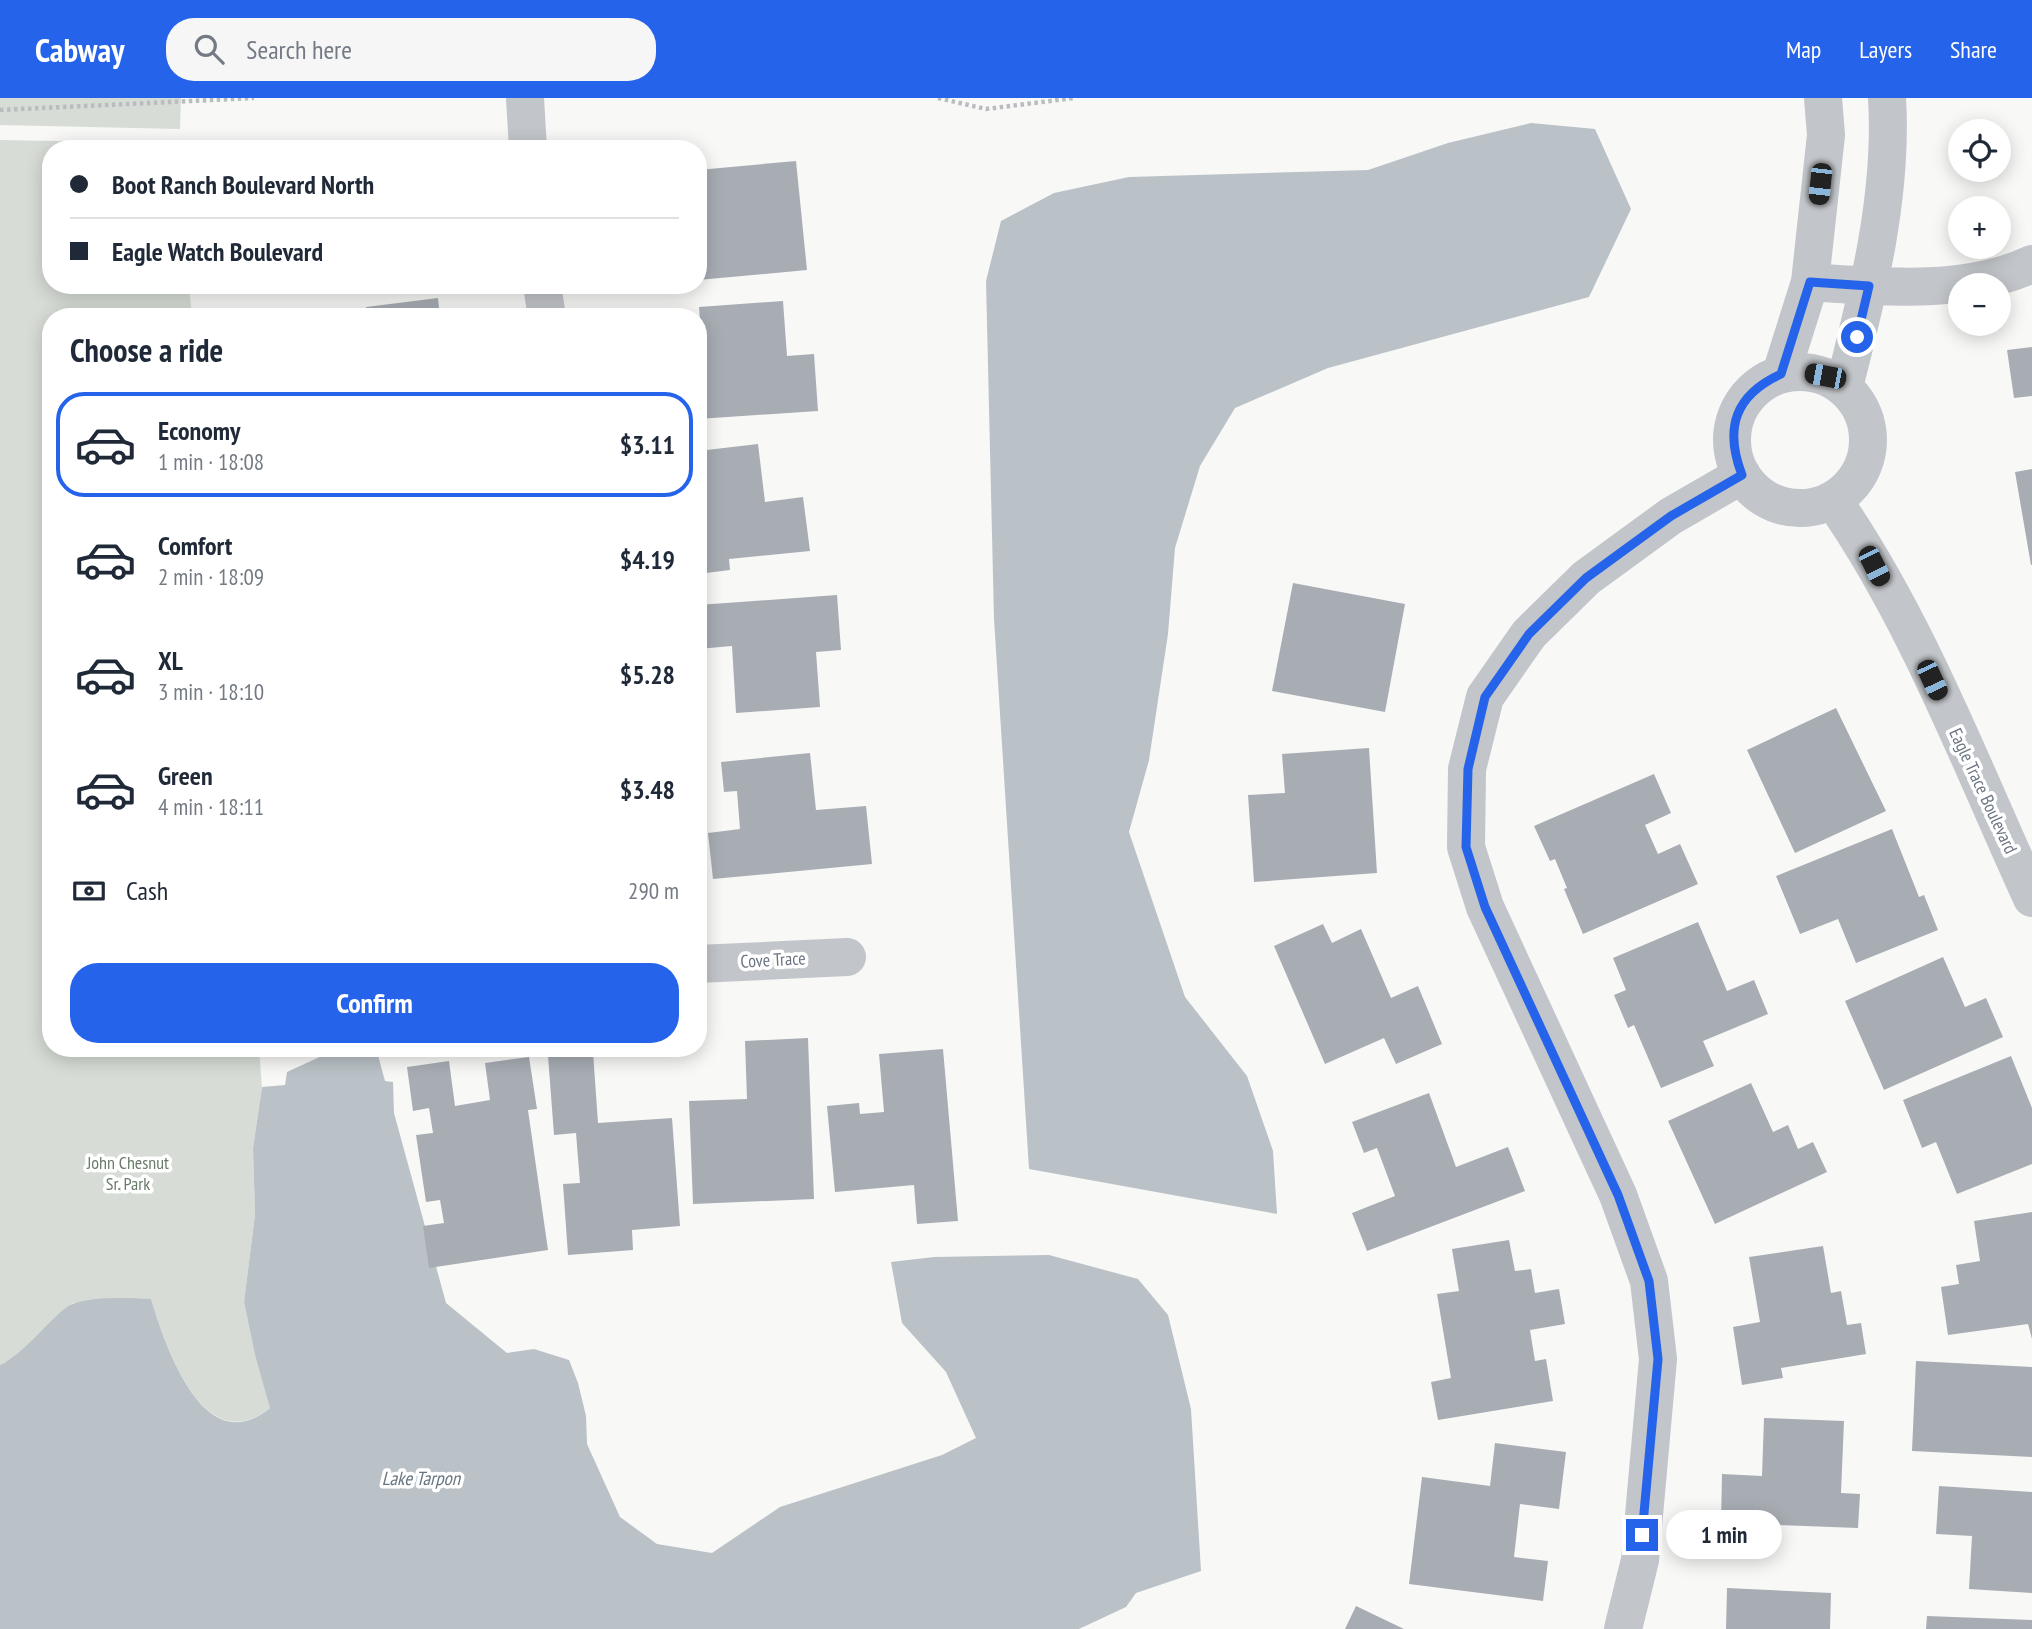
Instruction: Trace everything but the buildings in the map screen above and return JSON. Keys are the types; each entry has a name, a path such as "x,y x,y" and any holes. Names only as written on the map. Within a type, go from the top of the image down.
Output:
{"street":[{"path":"525,98 527,140"},
{"path":"1781,374 1810,282 1826,135 1823,98"},
{"path":"1844,387 1869,286 1890,142 1887,98"},
{"path":"1810,282 1869,286 1957,283 2008,275 2032,264"},
{"path":"1803,371 1825,376 1844,387 1858,404 1867,425 1868,447 1862,468 1850,487 1833,500 1813,507 1792,508 1772,502 1755,491 1742,475 1734,455 1732,435 1737,414 1748,397 1763,382 1781,374 1803,371"},
{"path":"1623,1629 1640,1560 1658,1359 1649,1281 1618,1195 1485,907 1466,847 1468,769 1485,697 1529,634 1586,578 1671,516 1742,475"},
{"name":"Eagle Trace Boulevard","path":"1833,500 1863,544 1921,656 2032,898"},
{"name":"Cove Trace","path":"707,964 847,957"}],"path":[{"path":"0,110 254,98"},
{"path":"939,98 986,109 1074,98"}],"green space":[{"path":"0,98 181,98 180,129 0,125"},
{"name":"John Chesnut Sr. Park","path":"0,140 42,141 42,294 190,294 191,308 42,308 42,1057 260,1057 262,1087 253,1148 255,1215 244,1302 255,1355 271,1407 247,1420 226,1420 207,1410 177,1368 151,1299 73,1303 14,1358 0,1365"}],"water":[{"path":"1531,123 1595,129 1631,209 1589,297 1328,368 1235,408 1200,466 1175,548 1168,634 1149,760 1129,832 1185,997 1247,1076 1273,1151 1277,1214 1029,1169 994,619 986,281 1001,221 1054,193 1129,177 1368,170 1448,143"},
{"name":"Lake Tarpon","path":"320,1057 378,1057 385,1081 393,1082 394,1113 446,1303 507,1353 534,1349 569,1360 586,1416 587,1444 620,1517 657,1544 712,1553 780,1507 942,1455 976,1438 946,1372 902,1323 891,1262 934,1257 1049,1255 1138,1279 1168,1315 1191,1409 1201,1571 1136,1593 1126,1607 1079,1629 0,1629 0,1365 21,1351 59,1313 75,1303 103,1298 151,1299 177,1368 207,1410 226,1421 247,1421 270,1408 244,1302 255,1215 253,1148 262,1087 285,1085 287,1072"}],"route":[{"path":"1642,1535 1658,1359 1649,1281 1618,1195 1485,907 1466,847 1468,769 1485,697 1529,634 1586,578 1671,516 1742,475 1734,455 1732,435 1737,414 1748,397 1763,382 1781,374 1810,282 1869,286 1857,337"}]}
